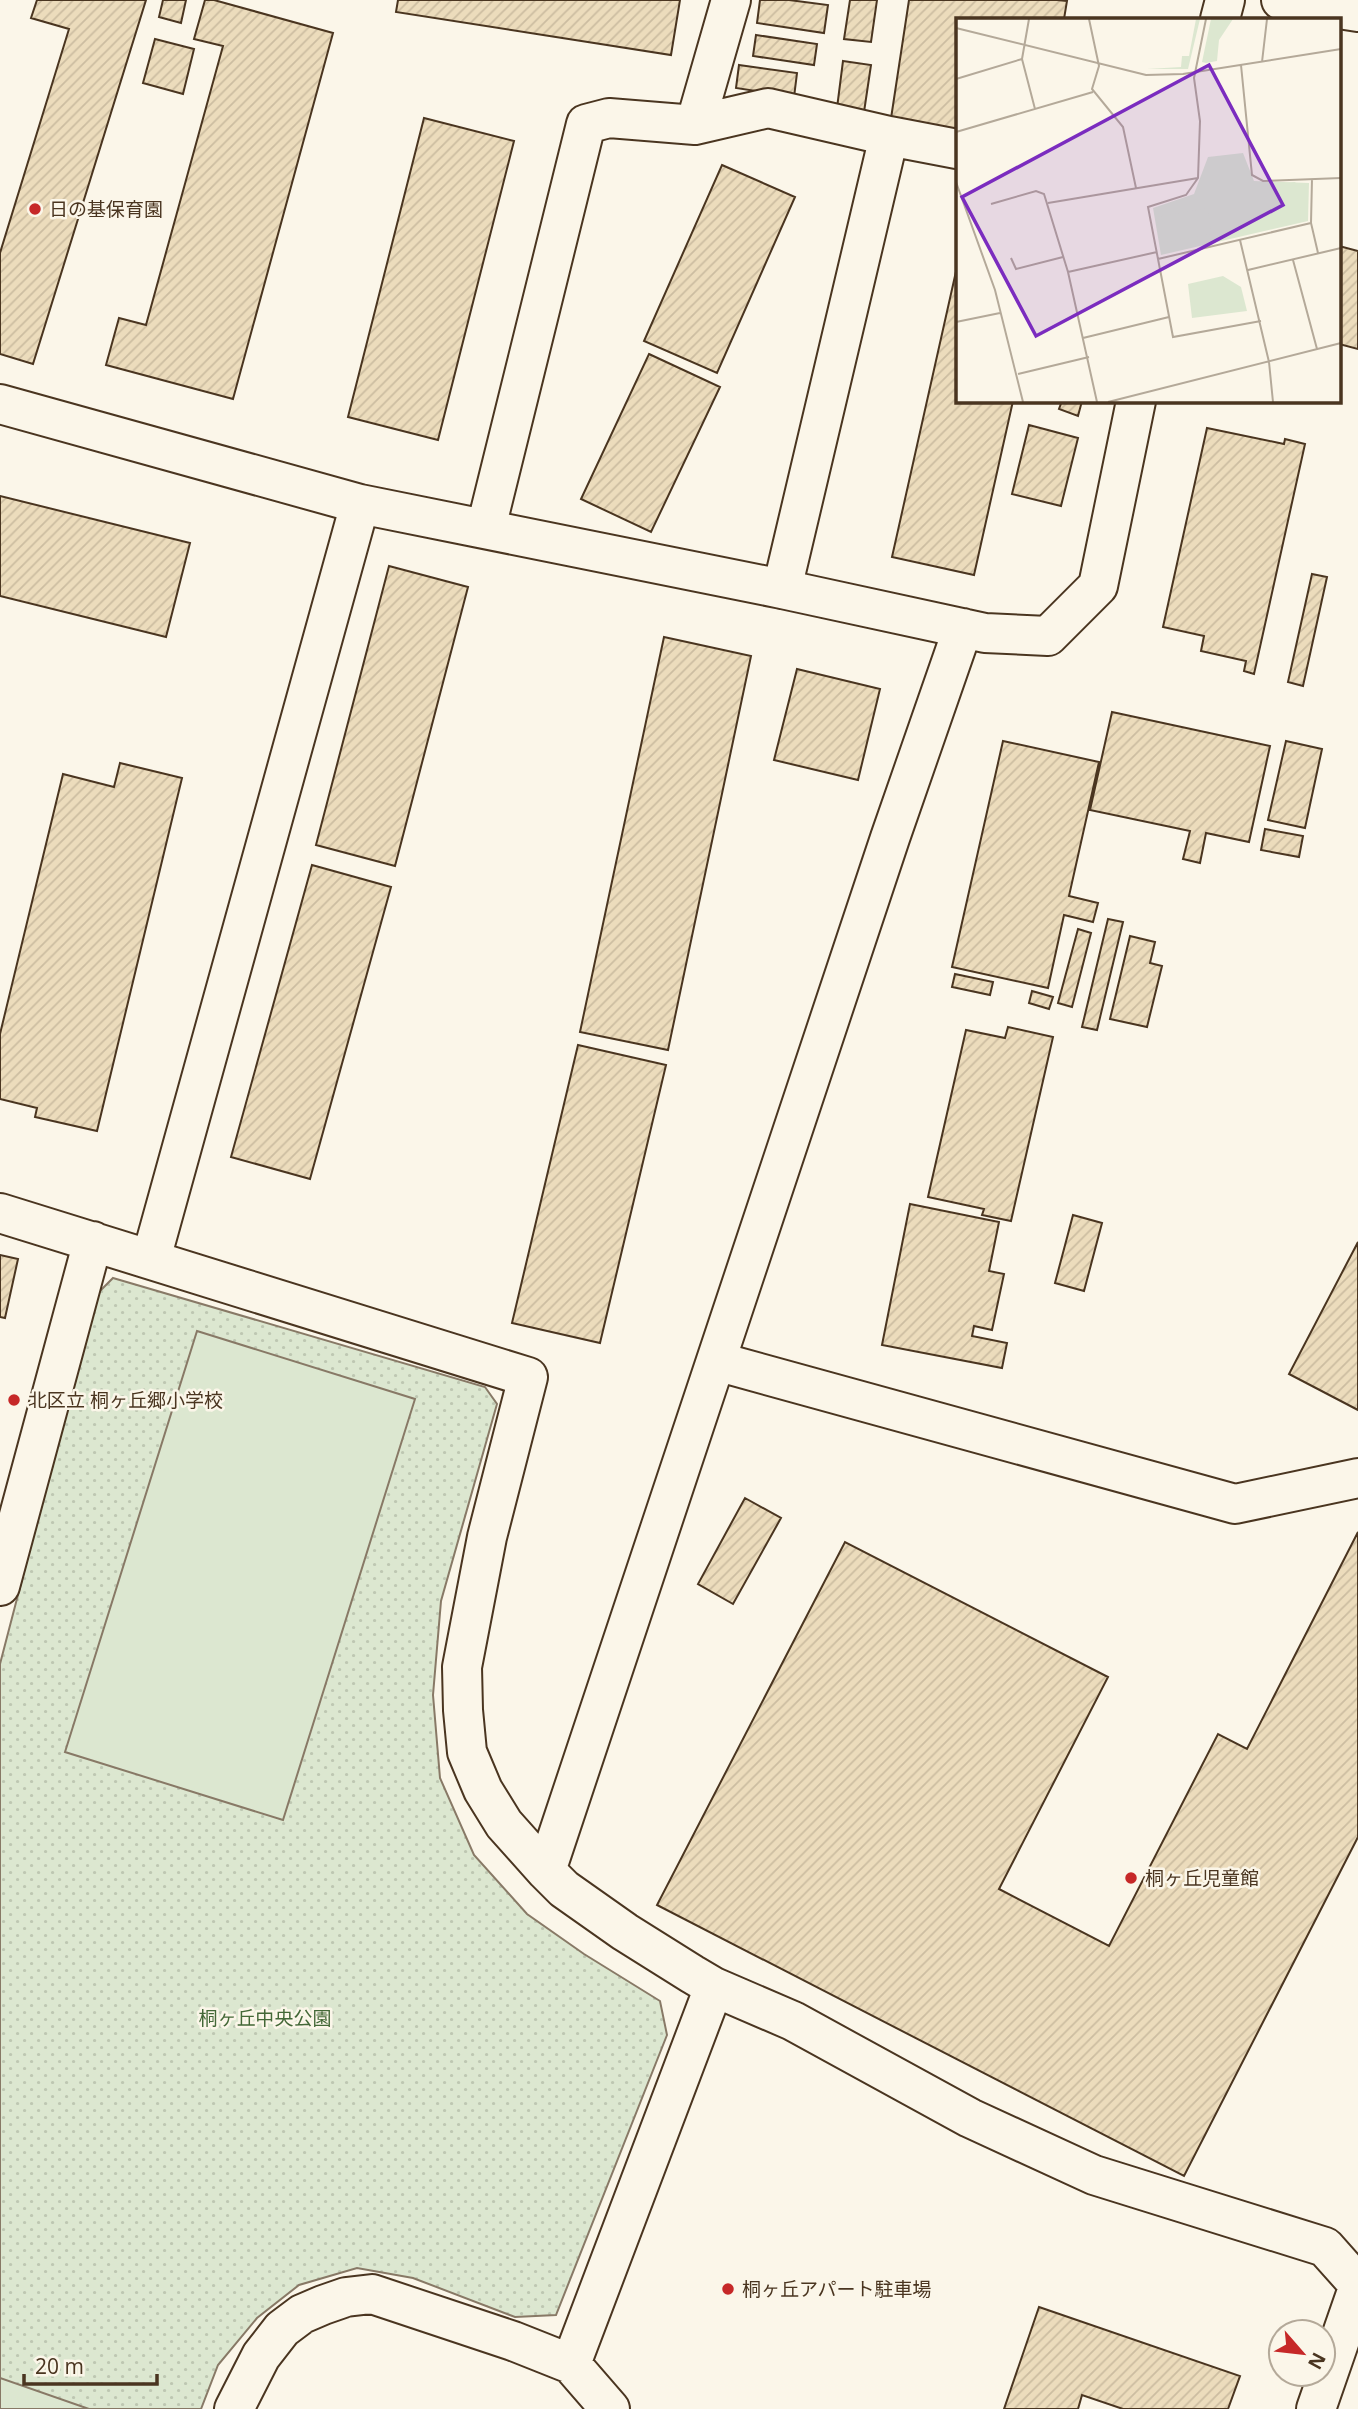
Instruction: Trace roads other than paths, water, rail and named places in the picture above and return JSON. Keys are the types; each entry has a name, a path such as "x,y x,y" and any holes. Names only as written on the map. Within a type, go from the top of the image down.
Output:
{"street":[{"path":"695,125 731,0"},
{"path":"1220,18 1225,0"},
{"path":"1281,0 1358,12"},
{"path":"486,528 586,124 609,118 695,125 768,108 956,149"},
{"path":"782,589 889,136"},
{"path":"0,404 360,503 782,589 985,634 1048,636 1098,586 1136,402"},
{"path":"151,1259 360,503"},
{"path":"546,1871 890,838 963,628"},
{"path":"0,1213 528,1377 487,1537 462,1667 467,1752 503,1824 564,1889 625,1932 714,1987 793,2021 970,2118 1094,2175 1325,2247 1358,2286 1315,2409"},
{"path":"0,1586 93,1241"},
{"path":"716,1361 1235,1504 1358,1478"},
{"path":"571,2364 714,1987"},
{"path":"234,2409 261,2356 282,2329 302,2314 346,2297 372,2294 513,2341 571,2364 610,2409"}],"place":[{"name":"日の基保育園","path":"35,209"},
{"name":"北区立 桐ヶ丘郷小学校","path":"14,1400"},
{"name":"桐ヶ丘児童館","path":"1131,1878"},
{"name":"桐ヶ丘アパート駐車場","path":"728,2289"}],"park label":[{"name":"桐ヶ丘中央公園","path":"265,2018"}]}
